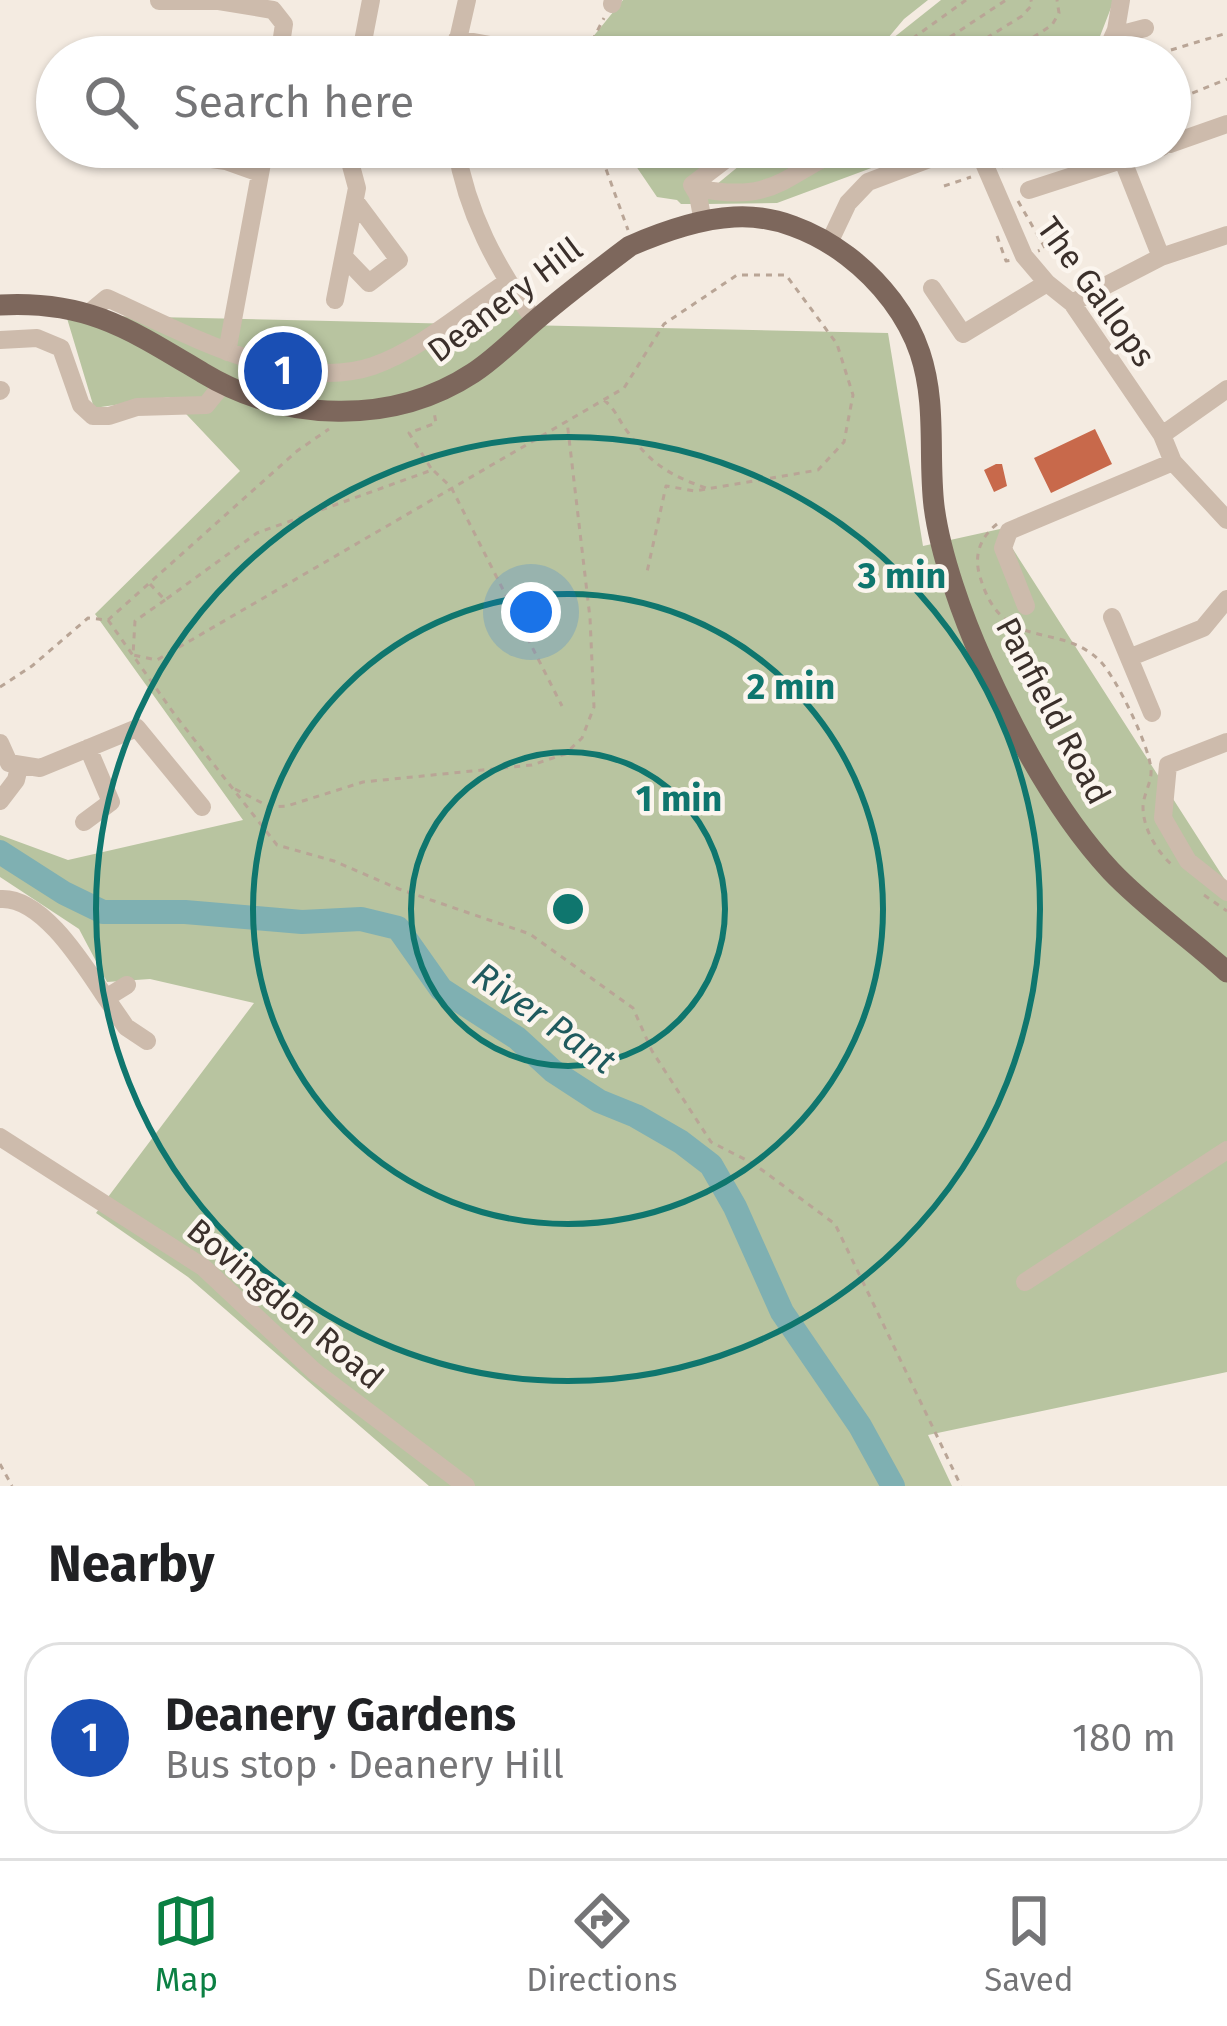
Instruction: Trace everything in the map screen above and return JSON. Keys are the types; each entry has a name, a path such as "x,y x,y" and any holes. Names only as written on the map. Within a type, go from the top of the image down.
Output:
{"main road":[{"name":"Deanery Hill","path":"0,305 41,302 89,313 148,338 223,384 295,409 353,411 430,395 474,373 634,244 703,222 737,217 777,221 829,243"},
{"name":"Panfield Road","path":"829,243 890,300 919,350 930,391 934,506 944,550 982,661 1031,755 1111,872 1227,972"}],"street":[{"path":"363,36 371,0"},
{"path":"458,36 466,0"},
{"path":"1113,36 1121,0"},
{"path":"159,1 219,1 273,10 284,24 282,36"},
{"path":"1116,30 1126,33 1145,28"},
{"path":"1191,137 1227,124"},
{"path":"246,168 260,173"},
{"path":"227,352 261,168"},
{"path":"335,300 355,201 354,168"},
{"path":"460,168 488,249 535,321"},
{"path":"703,222 699,192 692,185 714,168"},
{"path":"699,192 728,168"},
{"path":"699,192 756,194 774,189 805,168"},
{"path":"829,243 848,203 868,182 905,168"},
{"name":"The Gallops","path":"986,168 1024,256 1072,302 1162,435 1173,462 1227,520"},
{"path":"1029,190 1100,168"},
{"path":"1126,168 1161,256"},
{"path":"344,257 369,283 399,260 355,201"},
{"path":"1072,302 1161,256 1227,236"},
{"name":"Deanery Hill","path":"89,313 107,298 227,352 313,372 371,366 507,282"},
{"path":"932,288 962,334 1047,283"},
{"path":"0,340 37,338 61,348 81,405 93,416 137,407 206,405 223,384"},
{"path":"1162,435 1227,389"},
{"path":"1025,606 1004,548 1010,531 1173,462"},
{"path":"1131,658 1203,628 1227,599"},
{"path":"1112,617 1152,713"},
{"path":"0,743 9,763 40,768 137,728 202,807"},
{"path":"1227,742 1168,765 1163,818 1188,861 1227,892"},
{"path":"84,822 111,802 88,748"},
{"path":"0,801 16,780 19,767"},
{"path":"0,899 9,898 55,927 126,1027 147,1042"},
{"path":"106,998 127,985"},
{"name":"Bovingdon Road","path":"0,1137 203,1267 314,1371 466,1486"},
{"path":"1025,1282 1227,1150"}],"path":[{"path":"916,36 966,0"},
{"path":"952,36 1006,0"},
{"path":"990,36 1022,16 1032,5 1030,0"},
{"path":"1035,36 1052,25 1059,13 1057,0"},
{"path":"592,36 613,2"},
{"path":"1191,44 1227,33"},
{"path":"1191,94 1227,79"},
{"path":"606,168 634,244"},
{"path":"133,655 157,660 624,388 664,324 737,275 786,275 837,344 853,395 844,442 818,470 695,491 666,486 646,572"},
{"path":"430,395 436,423 409,433 432,470 451,487 562,706"},
{"path":"602,398 666,474 707,489"},
{"path":"0,687 88,618 108,620 297,451 353,411"},
{"path":"234,789 270,807 287,806 363,782 532,765 565,754 582,738 594,707 590,618 566,419"},
{"path":"133,655 135,621 257,533 432,470"},
{"path":"1013,518 993,525 978,546 977,569 989,598 1006,622 1079,647 1101,662 1142,738 1151,771 1143,807 1149,832 1159,853 1173,866"},
{"path":"149,583 165,599"},
{"path":"108,620 278,845 530,934 633,1008 652,1051 711,1142 754,1164 835,1224 961,1486"},
{"path":"1202,893 1227,911"},
{"path":"0,1464 12,1486"}],"green space":[{"path":"623,0 928,0 890,36 594,36"},
{"path":"941,0 1114,0 1100,36 896,36"},
{"path":"637,168 720,168 696,204 657,197"},
{"path":"737,168 871,168 777,203 706,204 705,194"},
{"path":"507,296 525,320 522,325 888,333 923,546 1000,529 1227,883 1227,1372 928,1435 952,1486 429,1486 188,1277 96,1213 254,1003 150,979 107,982 79,929 0,877 0,835 68,860 243,820 95,614 240,471 170,397 94,408 66,315 461,324"}],"building":[{"path":"1095,429 1112,464 1051,493 1034,458"},
{"path":"1002,464 1007,486 994,492 984,470"}],"waterway":[{"name":"River Pant","path":"0,852 103,912 185,912 302,922 361,919 398,928 441,989 517,1038 553,1071 599,1101 636,1116 711,1165 782,1312 860,1426 893,1486"}],"place":[{"name":"Deanery Gardens","path":"283,371"}]}
